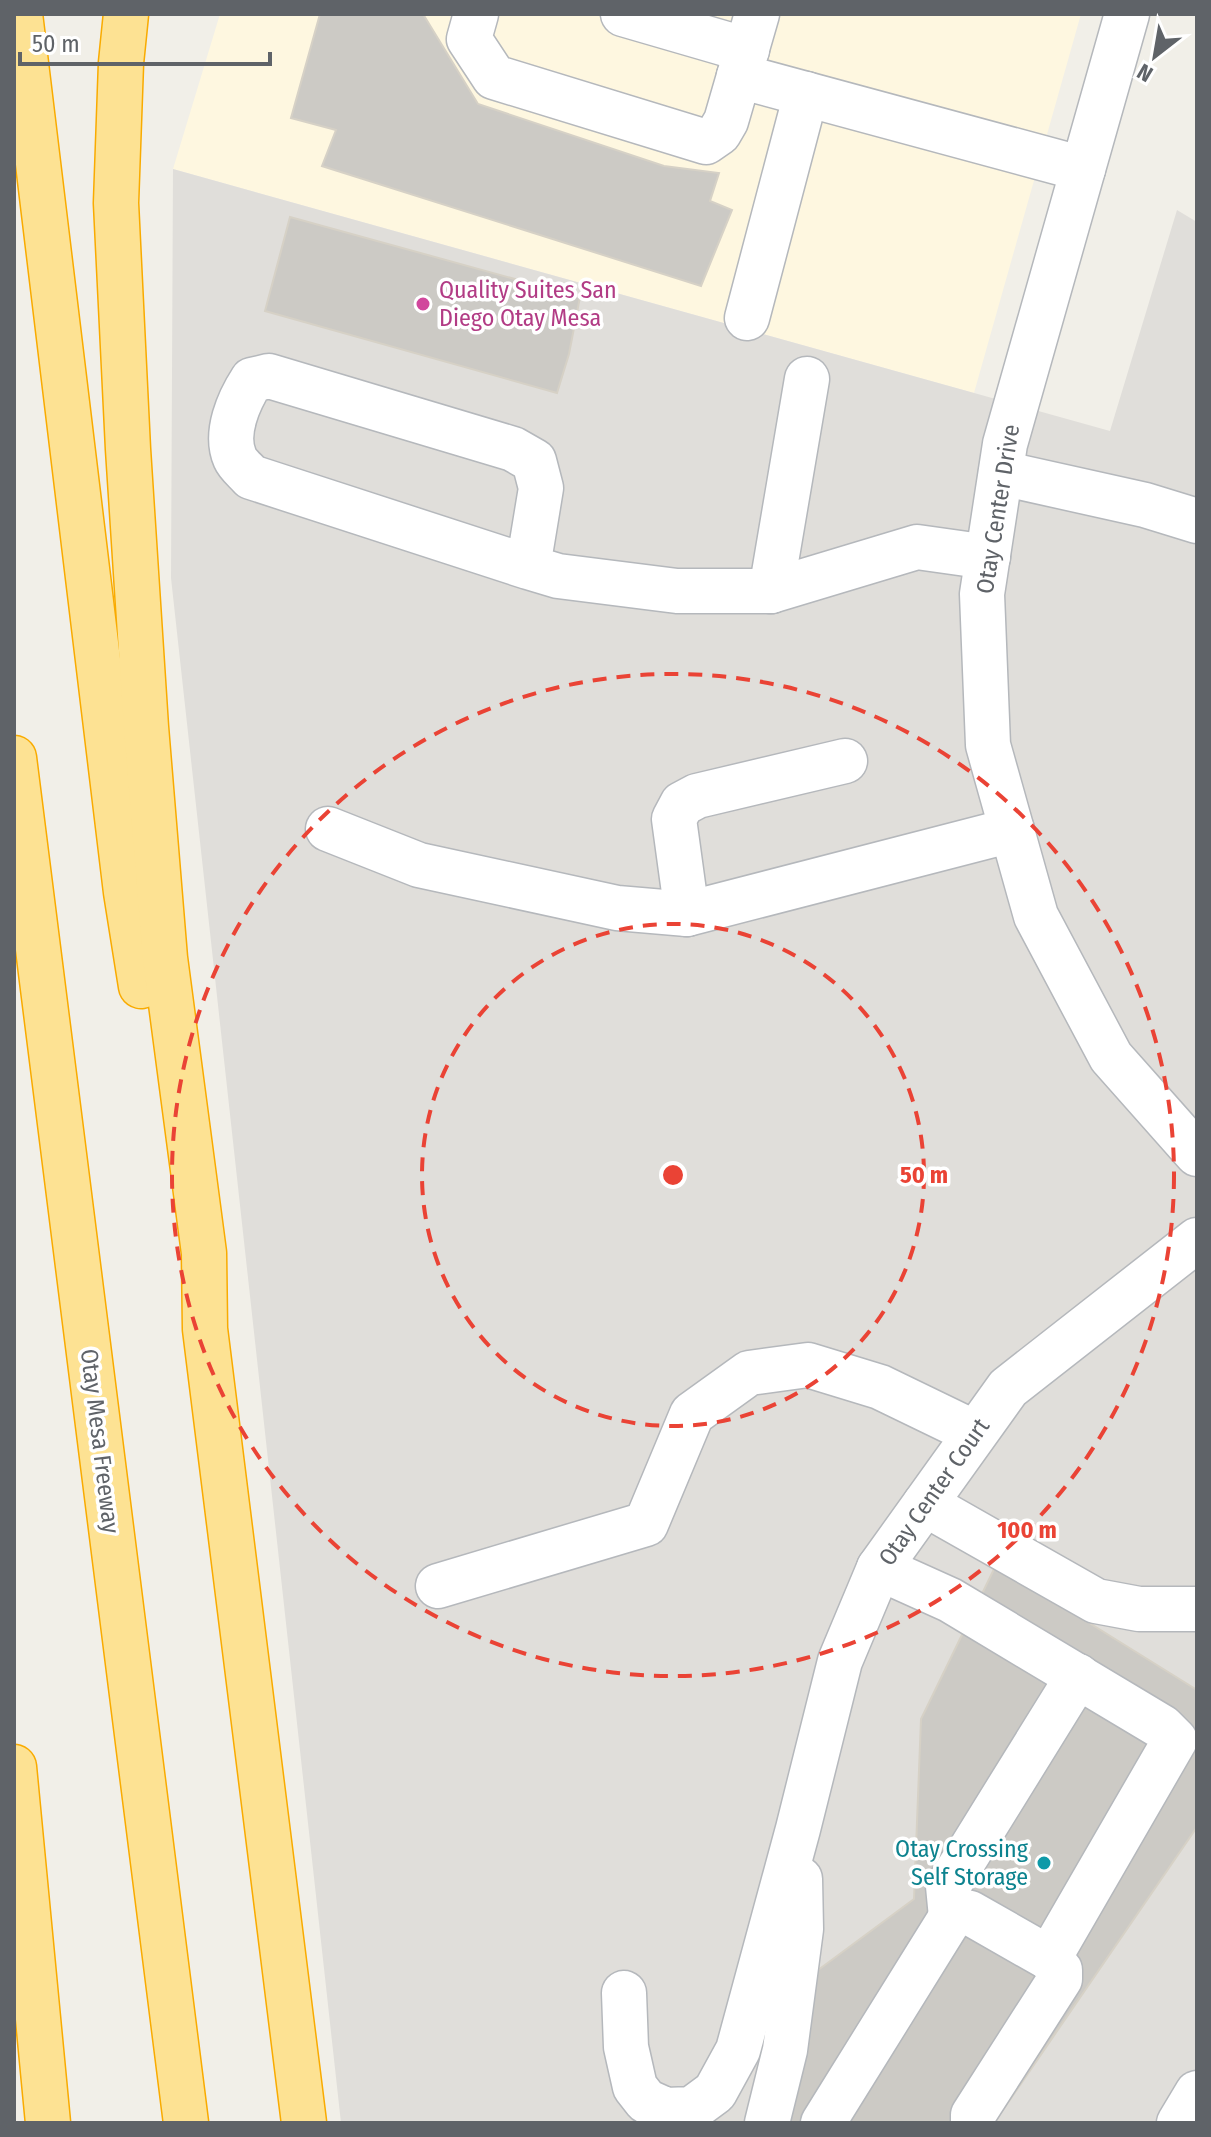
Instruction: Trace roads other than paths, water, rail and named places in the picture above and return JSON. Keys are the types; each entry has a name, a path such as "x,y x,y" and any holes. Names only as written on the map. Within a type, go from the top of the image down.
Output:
{"highway":[{"path":"20,14 126,892 184,1258 205,1329"},
{"path":"126,14 121,63 116,203 146,727 165,958 204,1253 205,1329 304,2123"},
{"name":"Otay Mesa Freeway","path":"14,758 186,2123"},
{"path":"14,1767 48,2123"}],"street":[{"path":"476,14 469,39 494,77 706,142 719,133 726,121 748,46"},
{"path":"623,14 748,46 806,94 1083,169"},
{"name":"Otay Center Drive","path":"1127,14 1005,444 982,594 988,745 1036,916 1111,1057 1197,1154"},
{"path":"747,318 806,94"},
{"path":"528,567 541,488 534,461 513,449 284,380 269,376 252,380 242,396 230,440 236,460 251,477 528,567 558,576 677,591 771,591 917,547 988,557"},
{"path":"771,591 807,379"},
{"path":"1001,473 1145,505 1197,521"},
{"path":"687,914 674,819 682,804 697,796 845,761"},
{"path":"328,829 419,865 617,908 687,914 1012,830"},
{"name":"Otay Center Court","path":"798,1829 840,1661 879,1568 1008,1388 1197,1240"},
{"path":"438,1586 646,1524 692,1414 749,1373 808,1365 880,1387 975,1433"},
{"path":"925,1504 1096,1601 1139,1609 1197,1609"},
{"path":"879,1568 950,1600 1162,1727 1175,1740 1049,1958"},
{"path":"951,1917 948,1886 1078,1676"},
{"path":"624,1993 626,2047 635,2087 646,2101 666,2110 692,2109 715,2092 738,2050 798,1829"},
{"path":"767,2123 785,2050 801,1929 798,1829"},
{"path":"823,2123 951,1917 961,1911 970,1913 1049,1958 1060,1970 1060,1979 973,2115 973,2123"},
{"path":"1179,2123 1197,2093"}],"place":[{"name":"Quality Suites San Diego Otay Mesa","path":"423,304"},
{"name":"Otay Crossing Self Storage","path":"1044,1863"}]}
